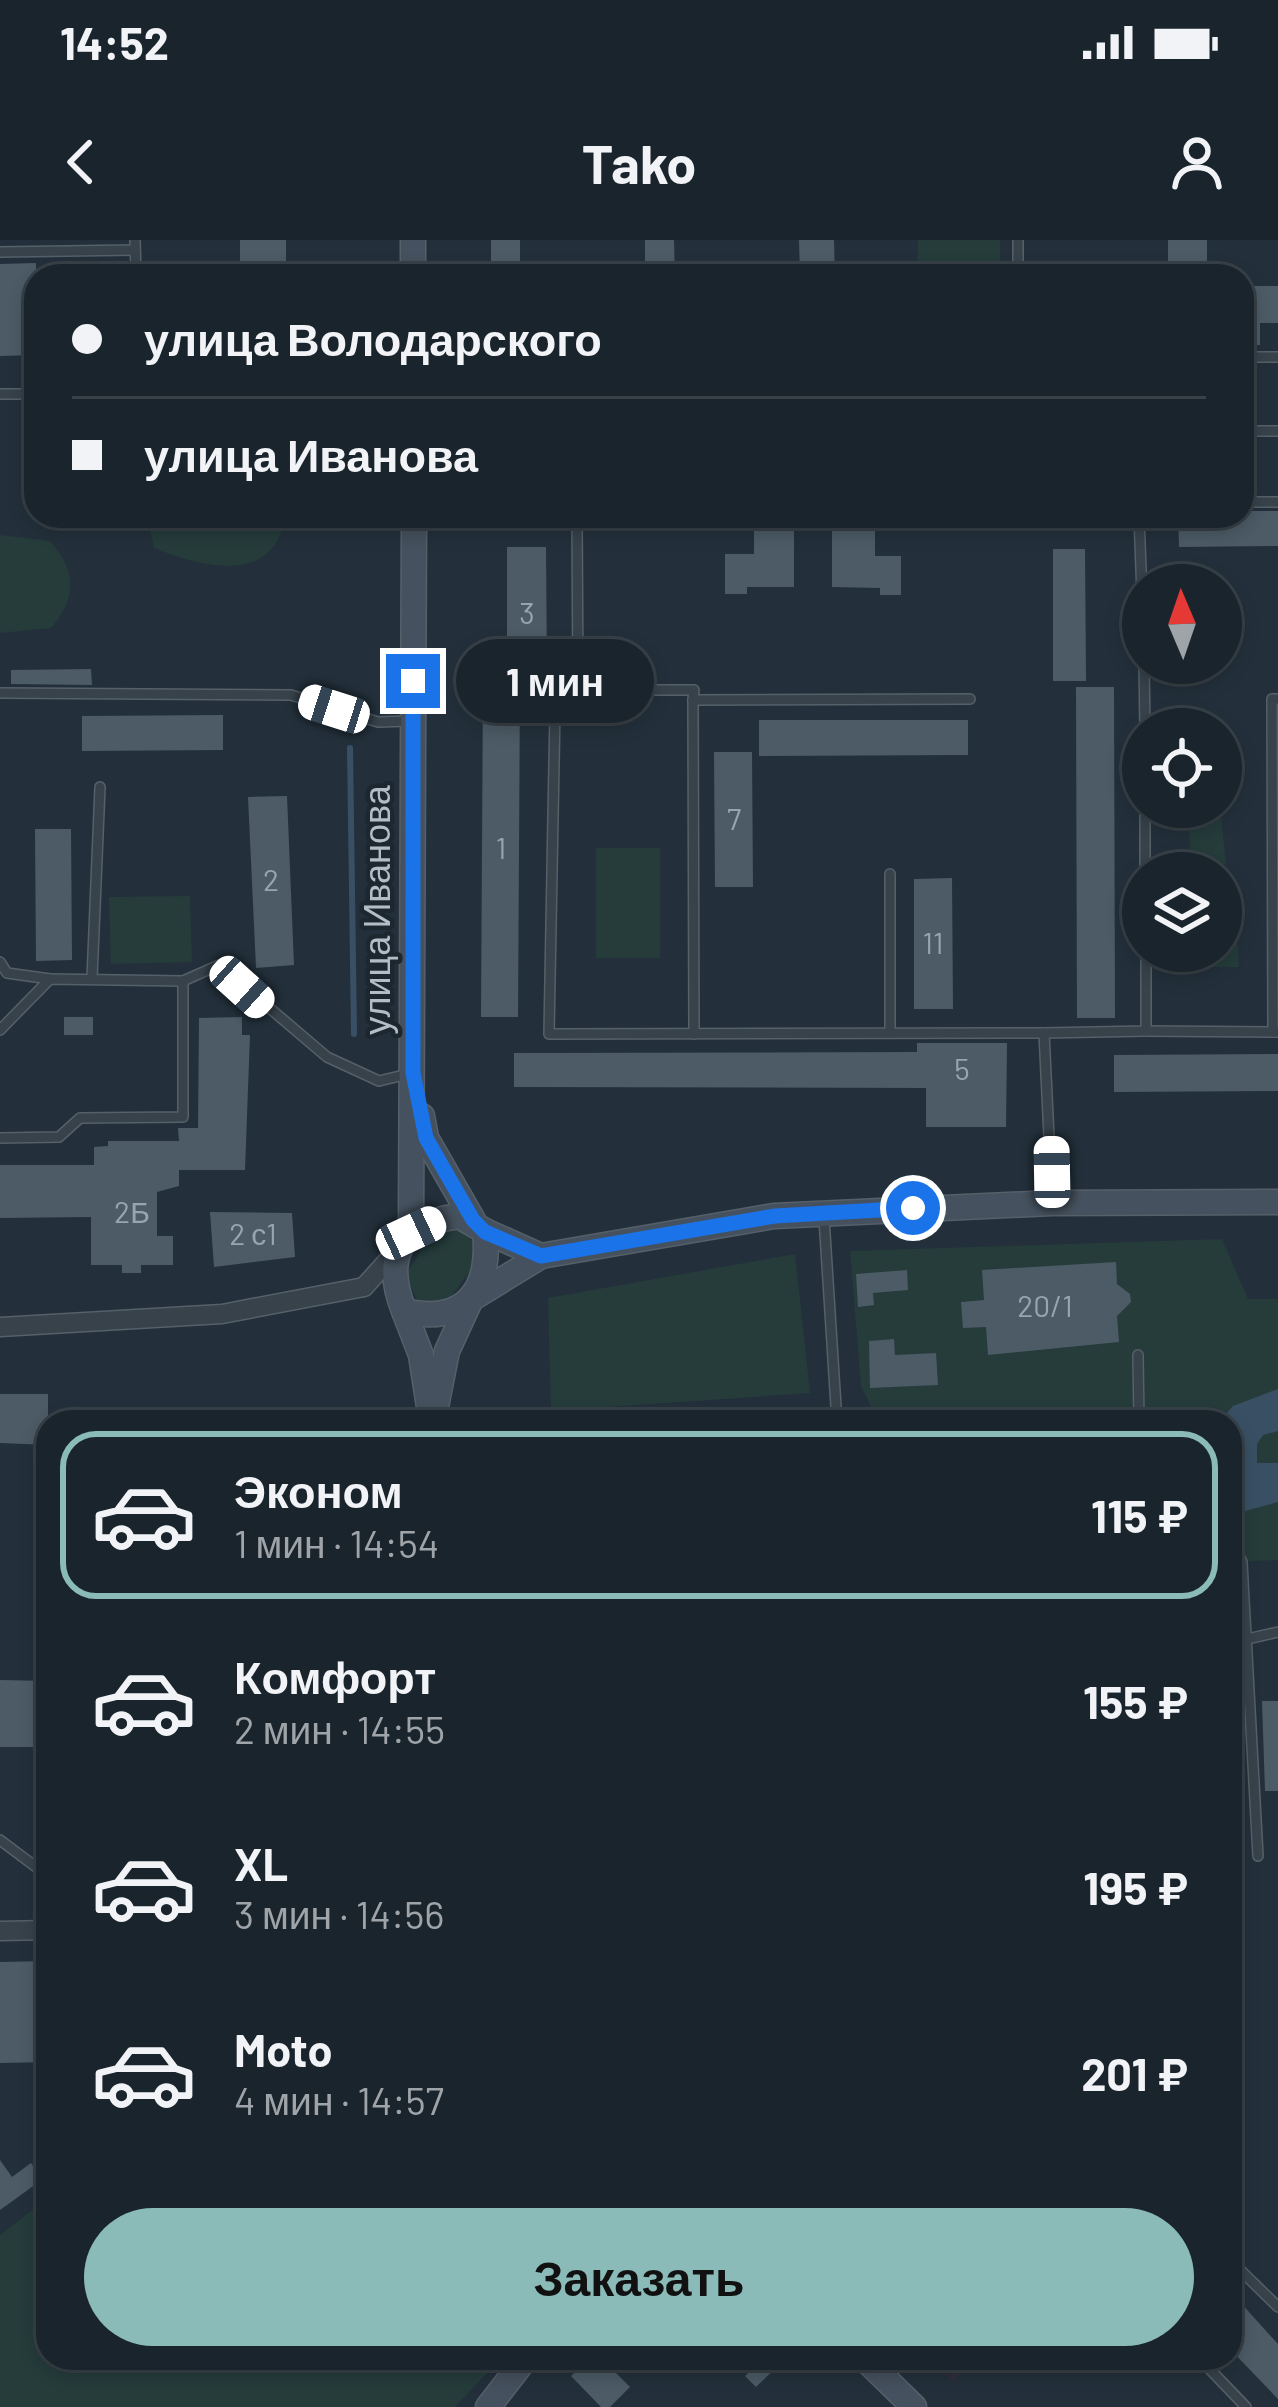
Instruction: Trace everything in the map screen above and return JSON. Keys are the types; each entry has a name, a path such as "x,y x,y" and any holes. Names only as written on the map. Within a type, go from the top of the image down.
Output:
{"street":[{"name":"улица Иванова","path":"405,1240 413,1073 414,528"},
{"path":"413,1073 426,1138 479,1226 488,1255 446,1351 434,1410"},
{"path":"364,1287 404,1311 430,1317 456,1311 541,1256 775,1216 1052,1203 1278,1202"},
{"path":"0,1327 223,1314 364,1287 405,1240 442,1218 479,1226 541,1256"},
{"path":"405,1240 392,1283 421,1355 430,1410"},
{"path":"0,1931 36,1930"},
{"path":"488,2407 517,2370"},
{"path":"876,2370 914,2407"}],"lane":[{"path":"0,252 135,245"},
{"path":"577,528 578,689"},
{"path":"1139,528 1141,564"},
{"path":"694,1034 694,690 578,689 555,710 549,1034 694,1034 890,1034 1276,1031 1272,699 1278,699"},
{"path":"0,693 291,694 378,722 413,721"},
{"path":"693,700 970,699"},
{"path":"92,978 100,787"},
{"path":"890,874 890,1034"},
{"path":"0,962 7,973 50,979 183,981 218,965 327,1057 379,1081 413,1073"},
{"path":"1146,972 1146,1031"},
{"path":"0,1030 50,979"},
{"path":"0,1138 59,1137 80,1118 183,1117 183,981"},
{"path":"1043,1033 1052,1203"},
{"path":"824,1213 836,1410"},
{"path":"1138,1355 1139,1410"},
{"path":"1242,1562 1258,1856"},
{"path":"1242,1643 1278,1632"},
{"path":"0,1840 36,1867"},
{"path":"1242,2272 1278,2307"},
{"path":"1211,2370 1246,2407"}],"shaded area":[{"path":"1278,1389 1278,1431 1263,1435 1257,1444 1257,1463 1278,1463 1278,1502 1242,1512 1242,1410 1230,1410"},
{"path":"941,2370 965,2370 953,2382"}],"green space":[{"path":"918,240 1000,240 1000,264 917,264"},
{"path":"150,528 281,528 267,554 233,566 192,561 154,548"},
{"path":"0,535 50,541 59,552 69,574 69,595 51,628 0,633"},
{"path":"1189,828 1222,828 1225,852 1190,852"},
{"path":"596,848 660,848 660,958 596,958"},
{"path":"190,896 192,962 111,964 109,897"},
{"path":"442,1229 460,1230 474,1242 472,1269 447,1301 419,1303 405,1276 426,1242"},
{"path":"1222,1239 1248,1299 1278,1299 1278,1560 1242,1562 1242,1410 873,1410 861,1386 850,1251"},
{"path":"795,1254 810,1393 551,1410 548,1298"},
{"path":"36,2207 36,2370 490,2370 455,2407 0,2407 0,2235"}],"building":[{"path":"240,240 286,240 286,264 240,264"},
{"path":"491,240 520,240 520,264 491,264"},
{"path":"645,240 674,240 675,264 645,264"},
{"path":"799,240 834,240 835,264 800,264"},
{"path":"1168,240 1207,240 1207,264 1168,264"},
{"path":"36,263 24,264 24,355 0,356 0,264"},
{"path":"1254,286 1278,286 1278,323 1260,323 1260,345 1254,345"},
{"path":"1254,511 1278,511 1278,546 1179,547 1178,528 1254,528"},
{"path":"754,528 794,528 794,587 747,587 747,594 725,594 725,554 754,554"},
{"path":"832,528 875,528 875,556 901,556 901,595 880,595 880,588 832,587"},
{"path":"507,547 546,547 547,681 507,681"},
{"path":"1053,549 1085,549 1086,681 1053,681"},
{"path":"91,669 92,685 11,684 11,670"},
{"path":"483,682 520,682 518,1017 481,1017"},
{"path":"1076,687 1114,687 1115,1018 1077,1018"},
{"path":"223,715 223,750 82,751 82,716"},
{"path":"759,720 968,720 968,755 759,756"},
{"path":"714,752 752,752 753,887 715,887"},
{"path":"287,796 294,965 256,968 248,797"},
{"path":"35,829 71,829 72,960 36,961"},
{"path":"952,878 953,1009 914,1009 914,879"},
{"path":"64,1017 93,1017 93,1035 64,1035"},
{"path":"242,1017 242,1035 250,1035 245,1170 179,1170 179,1186 157,1192 157,1236 173,1236 173,1265 141,1265 141,1273 122,1273 122,1265 91,1265 91,1217 0,1218 0,1165 94,1165 94,1147 108,1146 108,1141 179,1141 178,1128 198,1128 199,1018"},
{"path":"917,1043 1007,1043 1006,1127 926,1127 926,1088 514,1087 514,1053 917,1052"},
{"path":"1278,1054 1278,1091 1114,1092 1114,1055"},
{"path":"210,1212 292,1213 295,1257 214,1267"},
{"path":"1116,1262 1117,1284 1130,1294 1131,1302 1117,1316 1119,1342 988,1355 986,1327 963,1328 961,1302 984,1300 982,1270"},
{"path":"907,1270 908,1290 873,1293 874,1305 858,1307 856,1274"},
{"path":"894,1339 895,1355 936,1353 938,1385 870,1388 869,1341"},
{"path":"0,1394 48,1394 48,1410 36,1410 36,1444 0,1443"},
{"path":"0,1680 36,1681 36,1747 0,1747"},
{"path":"1262,1701 1278,1701 1278,1791 1265,1791"},
{"path":"36,1961 36,2062 0,2063 0,1962"},
{"path":"0,2160 12,2177 31,2163 36,2184 0,2210"},
{"path":"1242,2304 1278,2344 1278,2399 1242,2362"},
{"path":"577,2370 613,2370 630,2387 610,2407 601,2407 571,2376"},
{"path":"751,2370 774,2370 756,2387 745,2376"}],"waterway":[{"path":"350,748 354,1034"}],"route":[{"path":"413,681 413,1073 426,1138 473,1220 485,1232 541,1256 775,1216 913,1208"}]}
